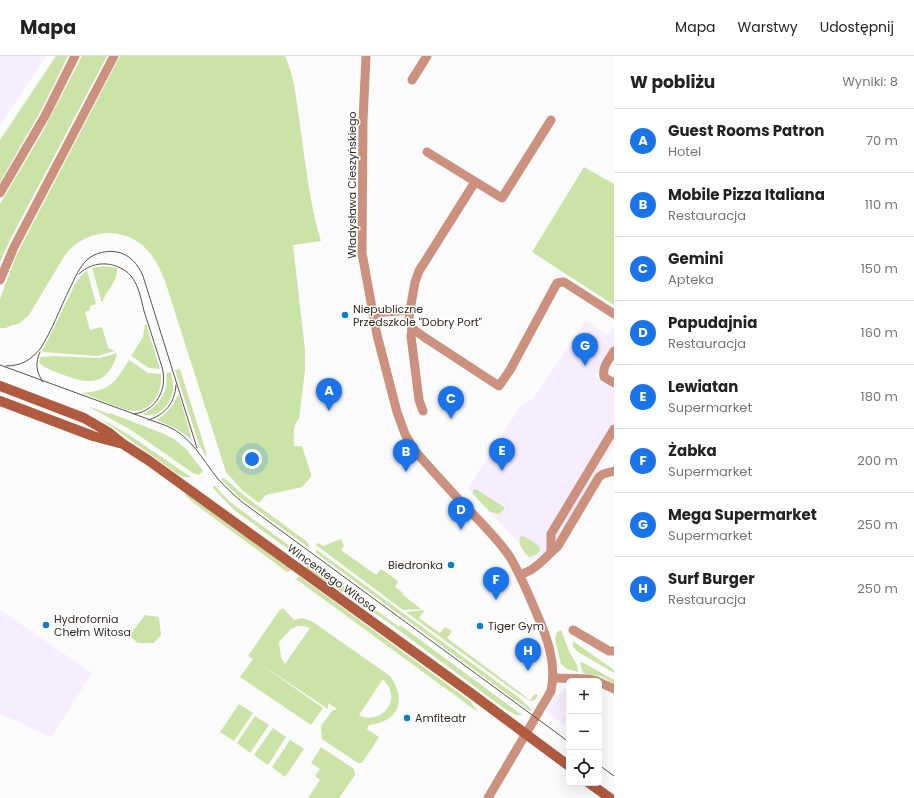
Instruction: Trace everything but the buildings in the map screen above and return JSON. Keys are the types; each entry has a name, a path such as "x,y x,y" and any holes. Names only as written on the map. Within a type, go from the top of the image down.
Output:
{"street":[{"path":"0,193 45,116 75,56"},
{"path":"0,280 14,247 114,56"},
{"name":"Władysława Cieszyńskiego","path":"366,56 363,121 362,253 377,335 397,412 405,434 415,450 497,540 509,556 520,575 546,635 553,664 551,691 526,734"},
{"path":"412,80 427,56"},
{"path":"427,152 502,198 551,120"},
{"path":"423,411 418,400 411,336 412,328 409,319 414,282 419,271 475,182"},
{"path":"412,328 499,386 510,370 557,283 564,282 614,314"},
{"path":"373,313 410,310"},
{"path":"614,351 604,367 603,372 604,377 614,383"},
{"name":"Wincentego Witosa","path":"0,386 84,418 108,432 566,764"},
{"name":"Wincentego Witosa","path":"0,402 93,436 123,444"},
{"path":"551,551 551,534 614,429"},
{"path":"520,575 535,567 562,541 599,477 614,470"},
{"path":"573,630 609,651 614,651"},
{"path":"553,678 566,678"},
{"path":"602,683 614,690"},
{"path":"488,798 526,734"},
{"path":"593,786 610,798"}],"shaded area":[{"path":"0,56 46,56 0,125"},
{"path":"586,321 607,335 613,327 614,328 614,346 595,377 614,390 614,446 557,539 546,551 530,561 518,542 468,489 521,405 533,399"},
{"path":"0,610 92,673 51,737 17,721 0,715"},
{"path":"566,688 566,726 546,712 561,692"}],"green space":[{"path":"56,56 68,56 42,109 0,182 0,140"},
{"path":"82,56 107,56 10,240 0,262 0,204 42,133"},
{"path":"120,56 285,56 291,71 296,94 310,196 321,241 293,245 305,350 305,370 299,419 294,428 294,446 302,446 311,477 302,487 266,495 259,503 242,490 226,472 165,281 156,262 142,245 133,239 112,233 91,236 81,240 65,255 29,315 20,323 7,328 0,328 0,299 16,256"},
{"path":"584,167 614,184 614,305 532,252"},
{"path":"104,266 117,268 117,273 116,278 102,303 92,268"},
{"path":"87,270 96,304 90,306 90,310 85,312 90,330 102,327 108,348 115,351 97,356 42,352 75,284"},
{"path":"145,324 160,369 149,368 131,356 143,337"},
{"path":"117,353 110,370 105,376 93,381 81,380 52,371 39,363 40,357 100,358"},
{"path":"129,360 148,373 161,374 160,386 156,398 147,407 141,410 131,411 82,393 99,390 110,385 115,381"},
{"path":"180,369 207,459 199,444 175,370"},
{"path":"171,372 173,391 166,406 158,413 153,415 142,414 158,403 162,398 167,380 166,373"},
{"path":"179,395 192,440 177,429 157,420 169,410"},
{"path":"88,406 109,414 110,413 174,439 187,450 203,471 199,475 193,473 131,430"},
{"path":"98,417 129,435 191,477 179,475"},
{"path":"224,478 246,497 306,541 309,544 308,547 239,497 221,479"},
{"path":"214,485 230,502 302,555 298,556 234,510 213,488"},
{"path":"476,489 504,507 504,510 499,514 490,512 473,494 473,490"},
{"path":"186,493 292,570 287,572 195,504 185,495"},
{"path":"521,536 539,546 540,550 537,554 530,557 525,553 519,541"},
{"path":"341,539 344,546 341,550 376,575 381,569 398,581 395,587 421,609 403,610 316,545 318,543 323,546"},
{"path":"317,550 518,697 532,710 530,711 315,552"},
{"path":"310,561 522,715 516,715 505,709 385,620 305,568"},
{"path":"299,576 470,701 479,713 296,579"},
{"path":"283,608 294,620 302,618 313,622 390,676 395,685 399,701 397,708 393,715 387,719 379,723 369,725 367,729 379,737 362,763 358,763 322,739 321,726 332,711 337,709 328,703 328,709 259,663 323,708 311,725 240,677 253,659 248,656 279,611","holes":["298,626 310,628 285,664 281,658 279,642 291,629","383,679 388,686 391,697 387,708 378,716 365,717 359,715"]},
{"path":"424,611 419,618 440,633 445,627 452,631 447,638 530,700 535,694 538,695 535,700 531,701 516,692 406,612"},
{"path":"145,615 159,617 161,635 154,643 138,643 129,636"},
{"path":"561,630 569,651 577,665 578,672 567,669 561,664 555,639 557,632"},
{"path":"573,641 614,670 614,673 578,652 573,647"},
{"path":"582,662 614,680 614,684 601,676 583,673 580,663"},
{"path":"239,704 253,713 234,741 220,732"},
{"path":"255,716 269,725 250,753 237,743"},
{"path":"273,728 286,737 268,765 254,755"},
{"path":"290,740 304,749 285,777 272,767"},
{"path":"321,747 354,769 355,775 339,798 308,798 320,780 315,776 320,769 311,763"}],"tram line":[{"path":"6,366 21,364 40,349 78,273 88,259 94,255 105,252 113,251 121,253 133,260 139,267 143,276 197,448"},
{"path":"79,274 88,267 95,265 114,265 123,269 129,274 138,288 162,367 163,383 162,390 155,403 142,412 134,414"},
{"path":"40,352 37,360 37,367 43,382"},
{"path":"0,365 175,430 189,442 218,479 242,502 566,740"},
{"path":"148,420 159,415 168,407 174,397 176,385"},
{"path":"602,767 614,776"}],"place":[{"name":"Niepubliczne Przedszkole \"Dobry Port\"","path":"345,315"},
{"name":"Mega Supermarket","path":"585,366"},
{"name":"Guest Rooms Patron","path":"329,411"},
{"name":"Gemini","path":"451,419"},
{"name":"Lewiatan","path":"502,471"},
{"name":"Mobile Pizza Italiana","path":"406,472"},
{"name":"Papudajnia","path":"461,530"},
{"name":"Biedronka","path":"451,565"},
{"name":"Żabka","path":"496,600"},
{"name":"Hydrofornia Chełm Witosa","path":"46,625"},
{"name":"Tiger Gym","path":"480,626"},
{"name":"Surf Burger","path":"528,671"},
{"name":"Amfiteatr","path":"407,718"}]}
